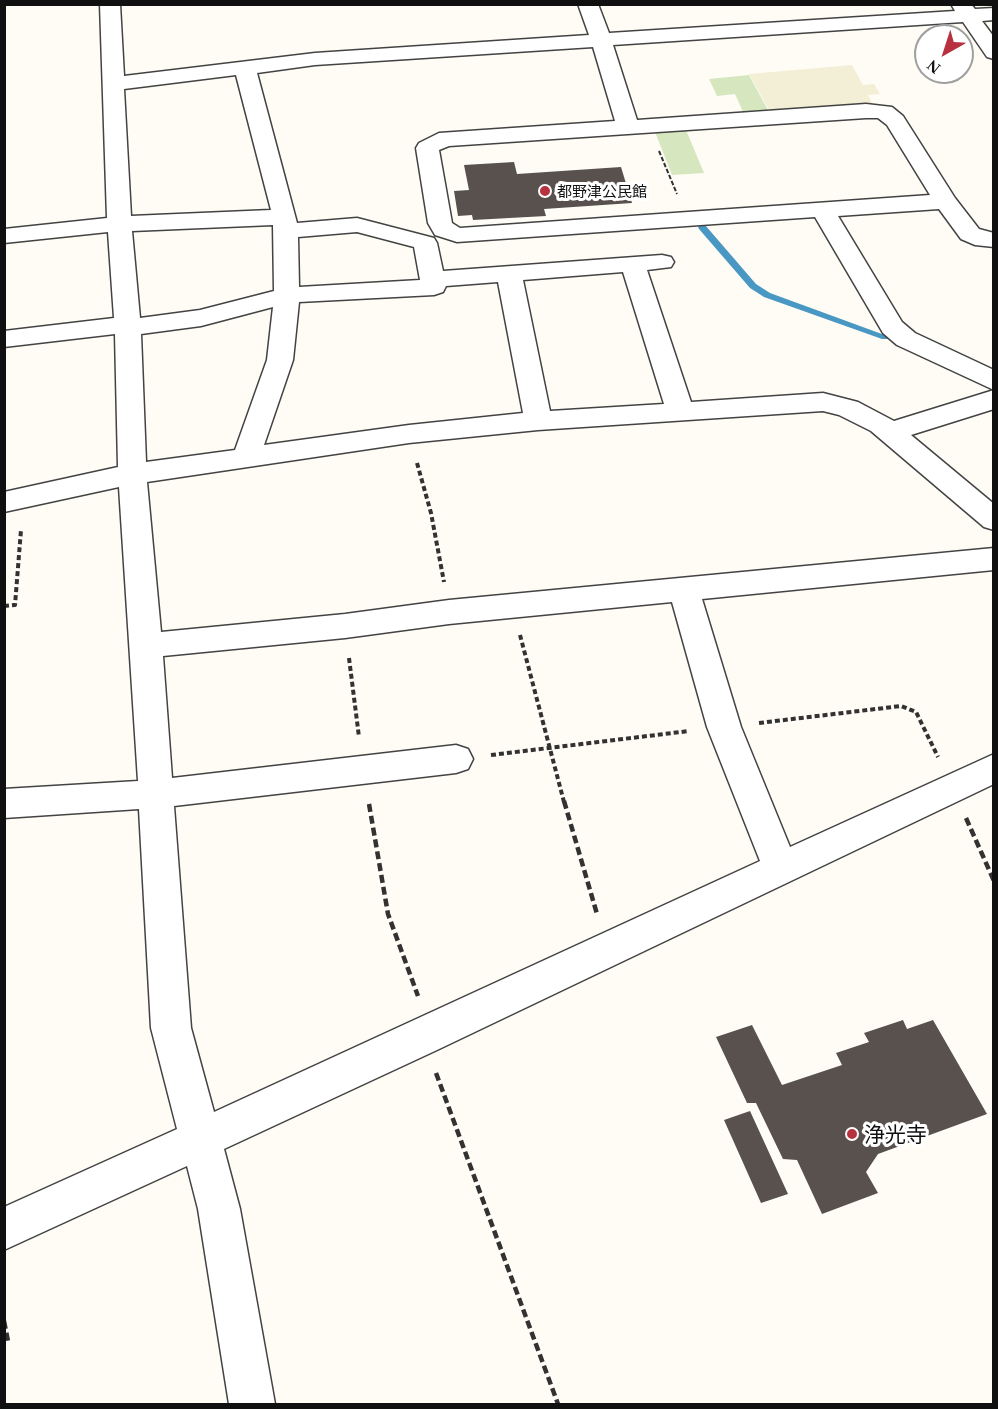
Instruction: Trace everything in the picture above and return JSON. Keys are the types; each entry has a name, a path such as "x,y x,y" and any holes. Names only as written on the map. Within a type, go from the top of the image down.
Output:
{"street":[{"path":"110,4 119,224 128,326 132,474 146,646 171,1028 199,1141 219,1209 252,1404"},
{"path":"588,4 638,127"},
{"path":"114,84 315,59 965,10 993,14"},
{"path":"965,10 993,54"},
{"path":"245,68 285,224 287,295 280,360 246,457"},
{"path":"945,201 457,235 444,230 427,148 431,144 449,139 866,111 884,112 895,121 945,201 970,234 984,240 993,240"},
{"path":"822,209 892,327 906,339 993,381"},
{"path":"4,236 119,224 357,225 425,243 434,287 287,295 201,318 4,339"},
{"path":"433,279 662,262"},
{"path":"633,264 680,411"},
{"path":"509,273 538,421"},
{"path":"890,432 993,399"},
{"path":"14,500 132,474 409,434 538,421 823,402 848,408 881,424 993,520"},
{"path":"146,646 345,626 449,612 993,559"},
{"path":"684,589 724,727 782,868"},
{"path":"4,804 155,794 456,759"},
{"path":"4,1229 423,1037 993,768"}],"path":[{"path":"638,127 688,219"},
{"path":"409,434 432,513 449,612"},
{"path":"4,606 15,605 14,500"},
{"path":"511,606 532,676 548,748 607,950"},
{"path":"345,626 364,770 388,914 419,998 423,1037 558,1404"},
{"path":"952,787 993,881"},
{"path":"4,1321 8,1341 4,1342"}],"shaded area":[{"path":"852,65 863,85 874,84 880,94 868,95 873,105 770,112 749,74"}],"green space":[{"path":"749,75 769,112 744,114 735,94 717,96 709,79"},
{"path":"686,130 704,173 672,175 655,132"}],"building":[{"name":"都野津公民館","path":"514,162 517,174 621,167 632,203 544,209 546,216 473,220 472,215 458,216 454,191 469,190 464,165"},
{"name":"浄光寺","path":"903,1020 907,1029 933,1020 987,1114 878,1154 866,1172 878,1193 822,1214 797,1160 783,1159 756,1103 747,1103 716,1037 752,1025 782,1085 842,1065 836,1053 869,1042 864,1033"},
{"path":"750,1111 788,1194 761,1203 724,1120"}],"waterway":[{"path":"702,227 753,286 767,295 885,337"}],"place":[{"name":"都野津公民館","path":"545,191"},
{"name":"浄光寺","path":"852,1134"}]}
